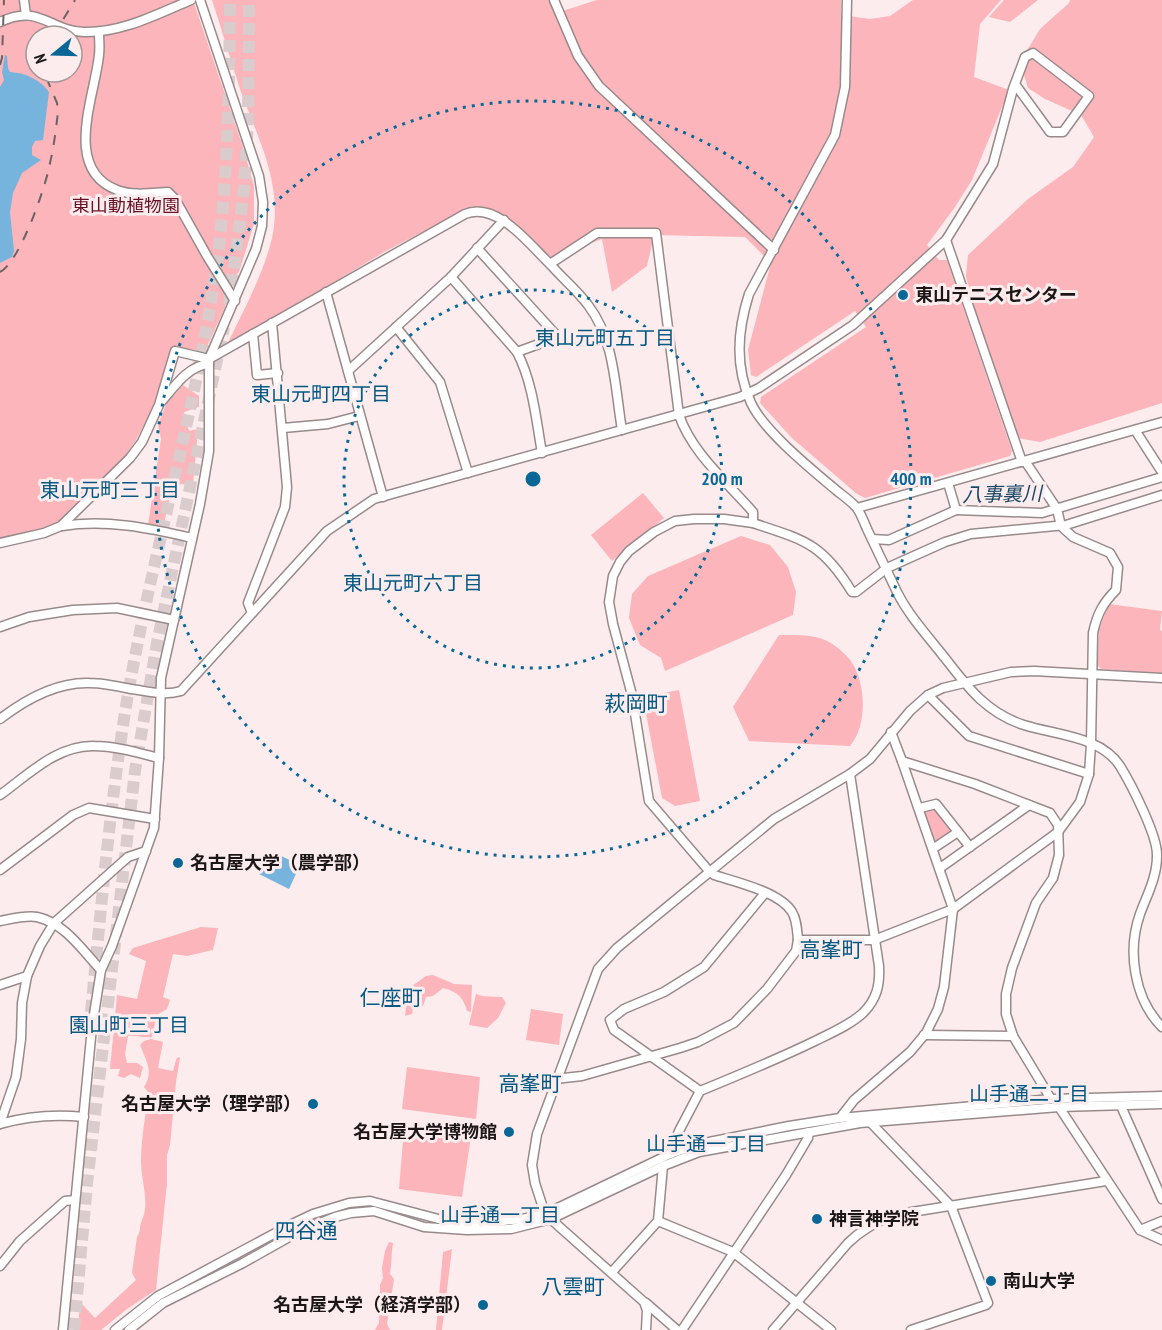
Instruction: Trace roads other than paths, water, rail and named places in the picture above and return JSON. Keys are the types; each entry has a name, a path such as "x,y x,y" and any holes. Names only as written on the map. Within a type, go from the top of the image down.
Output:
{"street":[{"path":"24,0 26,15"},
{"path":"0,22 26,15 45,19 73,31 99,32 134,24 191,0"},
{"path":"63,1330 92,1027 101,970 146,851 155,819 161,678 209,451 209,361 256,249 262,226 263,202 254,159 200,0"},
{"path":"555,0 585,68 607,94 774,250"},
{"path":"847,0 845,87 835,135 749,294 740,327 739,363 747,394 753,407 777,436 857,508 897,593 910,613 980,699 1011,720 1105,750 1121,768 1156,844 1156,868 1136,928 1134,953 1142,997 1155,1020 1162,1027"},
{"path":"99,32 99,54 87,117 86,141 86,153 94,173 106,185 117,190 133,193 168,192 175,199 235,301"},
{"path":"0,719 20,704 39,694 72,685 97,683 173,694 181,691 327,531 374,499 740,398 759,388 863,318 946,240 993,164 1015,84 1025,57 1033,52 1089,96 1063,132 1050,132 1015,84"},
{"path":"159,405 190,371 200,364 472,211 480,211 504,220 588,305 601,326 609,346 622,430"},
{"path":"348,371 451,277 504,220"},
{"path":"550,264 597,233 656,233 680,414 684,429 693,444 753,512 753,523"},
{"path":"798,940 874,940 953,909 1058,832 1080,802 1089,774 1093,633 1104,603 1116,590 1118,567 1110,553 1073,537 1061,526 1057,509 1024,462 946,240"},
{"path":"477,248 558,337 518,352"},
{"path":"451,277 518,352 530,386 542,453"},
{"path":"326,292 383,497"},
{"path":"252,613 248,603 285,507 287,488 272,323"},
{"path":"396,327 440,382 468,473"},
{"path":"253,334 257,375 278,373"},
{"path":"61,526 130,458 142,442 159,405 176,351 209,361"},
{"path":"283,428 328,424 359,416"},
{"path":"857,508 1162,422"},
{"path":"872,539 889,540 956,510 1042,513 1162,474 1135,430"},
{"path":"948,483 956,510"},
{"path":"555,1079 582,1076 698,1042 734,1023 767,989 796,951 798,940 797,924 786,904 765,893 714,875 649,801 632,695 609,602 614,576 620,562 629,551 654,532 675,521 724,519 753,523 813,546 828,558 852,592 856,592 886,568 945,542 970,534 1061,526 1162,495"},
{"path":"0,543 61,526 78,524 128,526 192,538"},
{"path":"0,627 29,617 73,610 117,608 174,621"},
{"path":"809,1132 808,1138 786,1175 680,1330 644,1302 548,1216 535,1183 532,1165 537,1134 555,1079 598,969 616,948 774,819 850,774 870,759 910,711 928,695 944,688 1011,672 1034,671 1162,678"},
{"path":"928,695 969,735 1089,774"},
{"path":"840,1118 854,1100 910,1052 924,1035 938,1009 944,987 953,909 920,808 891,732"},
{"path":"0,795 48,760 77,748 110,747 159,758"},
{"path":"902,760 975,783 1050,813 1058,825 1059,855 1053,878 1036,903 1012,968 1006,994 1006,1014 1013,1036 1051,1099"},
{"path":"670,1154 700,1091 839,1030 864,1012 875,996 880,985 879,966 850,774"},
{"path":"920,808 936,804 970,847"},
{"path":"940,868 1029,805"},
{"path":"0,870 73,815 89,808 155,819"},
{"path":"934,848 958,832"},
{"path":"0,1124 16,1077 21,1039 22,1003 27,976 40,946 54,923 128,857 146,851"},
{"path":"700,1091 614,1030 610,1020 624,1009 664,992 704,967 765,893"},
{"path":"0,921 36,917 54,923 72,938 101,970"},
{"path":"0,985 27,976"},
{"path":"924,1035 1013,1036"},
{"path":"115,1330 158,1296 294,1223 313,1214 349,1203 372,1202 450,1222 500,1221 548,1216 670,1154 699,1143 840,1118 1051,1099 1162,1096"},
{"path":"129,1330 163,1303 243,1263 298,1232 335,1217 375,1211 424,1227 467,1230 511,1229 548,1216 699,1152 870,1122 1059,1107 1162,1104"},
{"path":"1121,1106 1162,1199"},
{"path":"1059,1107 1140,1230 1162,1240"},
{"path":"0,1124 56,1114 84,1117"},
{"path":"870,1122 951,1206 988,1303 911,1330"},
{"path":"612,1272 658,1221 663,1166"},
{"path":"773,1330 848,1243 867,1227 893,1215 1106,1181"},
{"path":"0,1266 20,1241 65,1201 75,1200"},
{"path":"658,1221 733,1252 831,1330"},
{"path":"1140,1230 1162,1221"},
{"path":"644,1302 647,1310 646,1330"}],"water":[{"path":"5,55 10,72 24,75 24,84 42,84 49,92 43,140 35,141 32,147 32,155 41,160 22,173 13,193 10,212 14,251 12,257 0,263 0,87 4,80 2,72"},
{"path":"273,852 300,865 289,889 259,874"}],"tunnel":[{"path":"91,1012 102,895 127,700 202,353 217,265 226,152 230,0"},
{"path":"229,304 245,175 249,0"},
{"path":"74,1330 87,1184 135,771 157,643 224,327"}],"railway":[{"path":"0,65 4,0"},
{"path":"60,24 75,0"},
{"path":"0,272 8,265 24,239 48,174 58,112 49,84"}],"place":[{"name":"東山テニスセンター","path":"903,295"},
{"name":"名古屋大学（農学部）","path":"178,863"},
{"name":"名古屋大学（理学部）","path":"313,1104"},
{"name":"名古屋大学博物館","path":"509,1132"},
{"name":"神言神学院","path":"817,1219"},
{"name":"南山大学","path":"991,1281"},
{"name":"名古屋大学（経済学部）","path":"483,1305"}],"district":[{"name":"東山元町五丁目","path":"605,338"},
{"name":"東山元町四丁目","path":"321,394"},
{"name":"東山元町三丁目","path":"110,490"},
{"name":"東山元町六丁目","path":"413,583"},
{"name":"萩岡町","path":"636,704"},
{"name":"高峯町","path":"831,950"},
{"name":"仁座町","path":"391,998"},
{"name":"園山町三丁目","path":"129,1025"},
{"name":"高峯町","path":"530,1084"},
{"name":"山手通二丁目","path":"1029,1094"},
{"name":"山手通一丁目","path":"706,1144"},
{"name":"山手通一丁目","path":"500,1215"},
{"name":"四谷通","path":"306,1231"},
{"name":"八雲町","path":"573,1287"}],"park label":[{"name":"東山動植物園","path":"126,206"}],"water label":[{"name":"八事裏川","path":"1002,494"}]}
